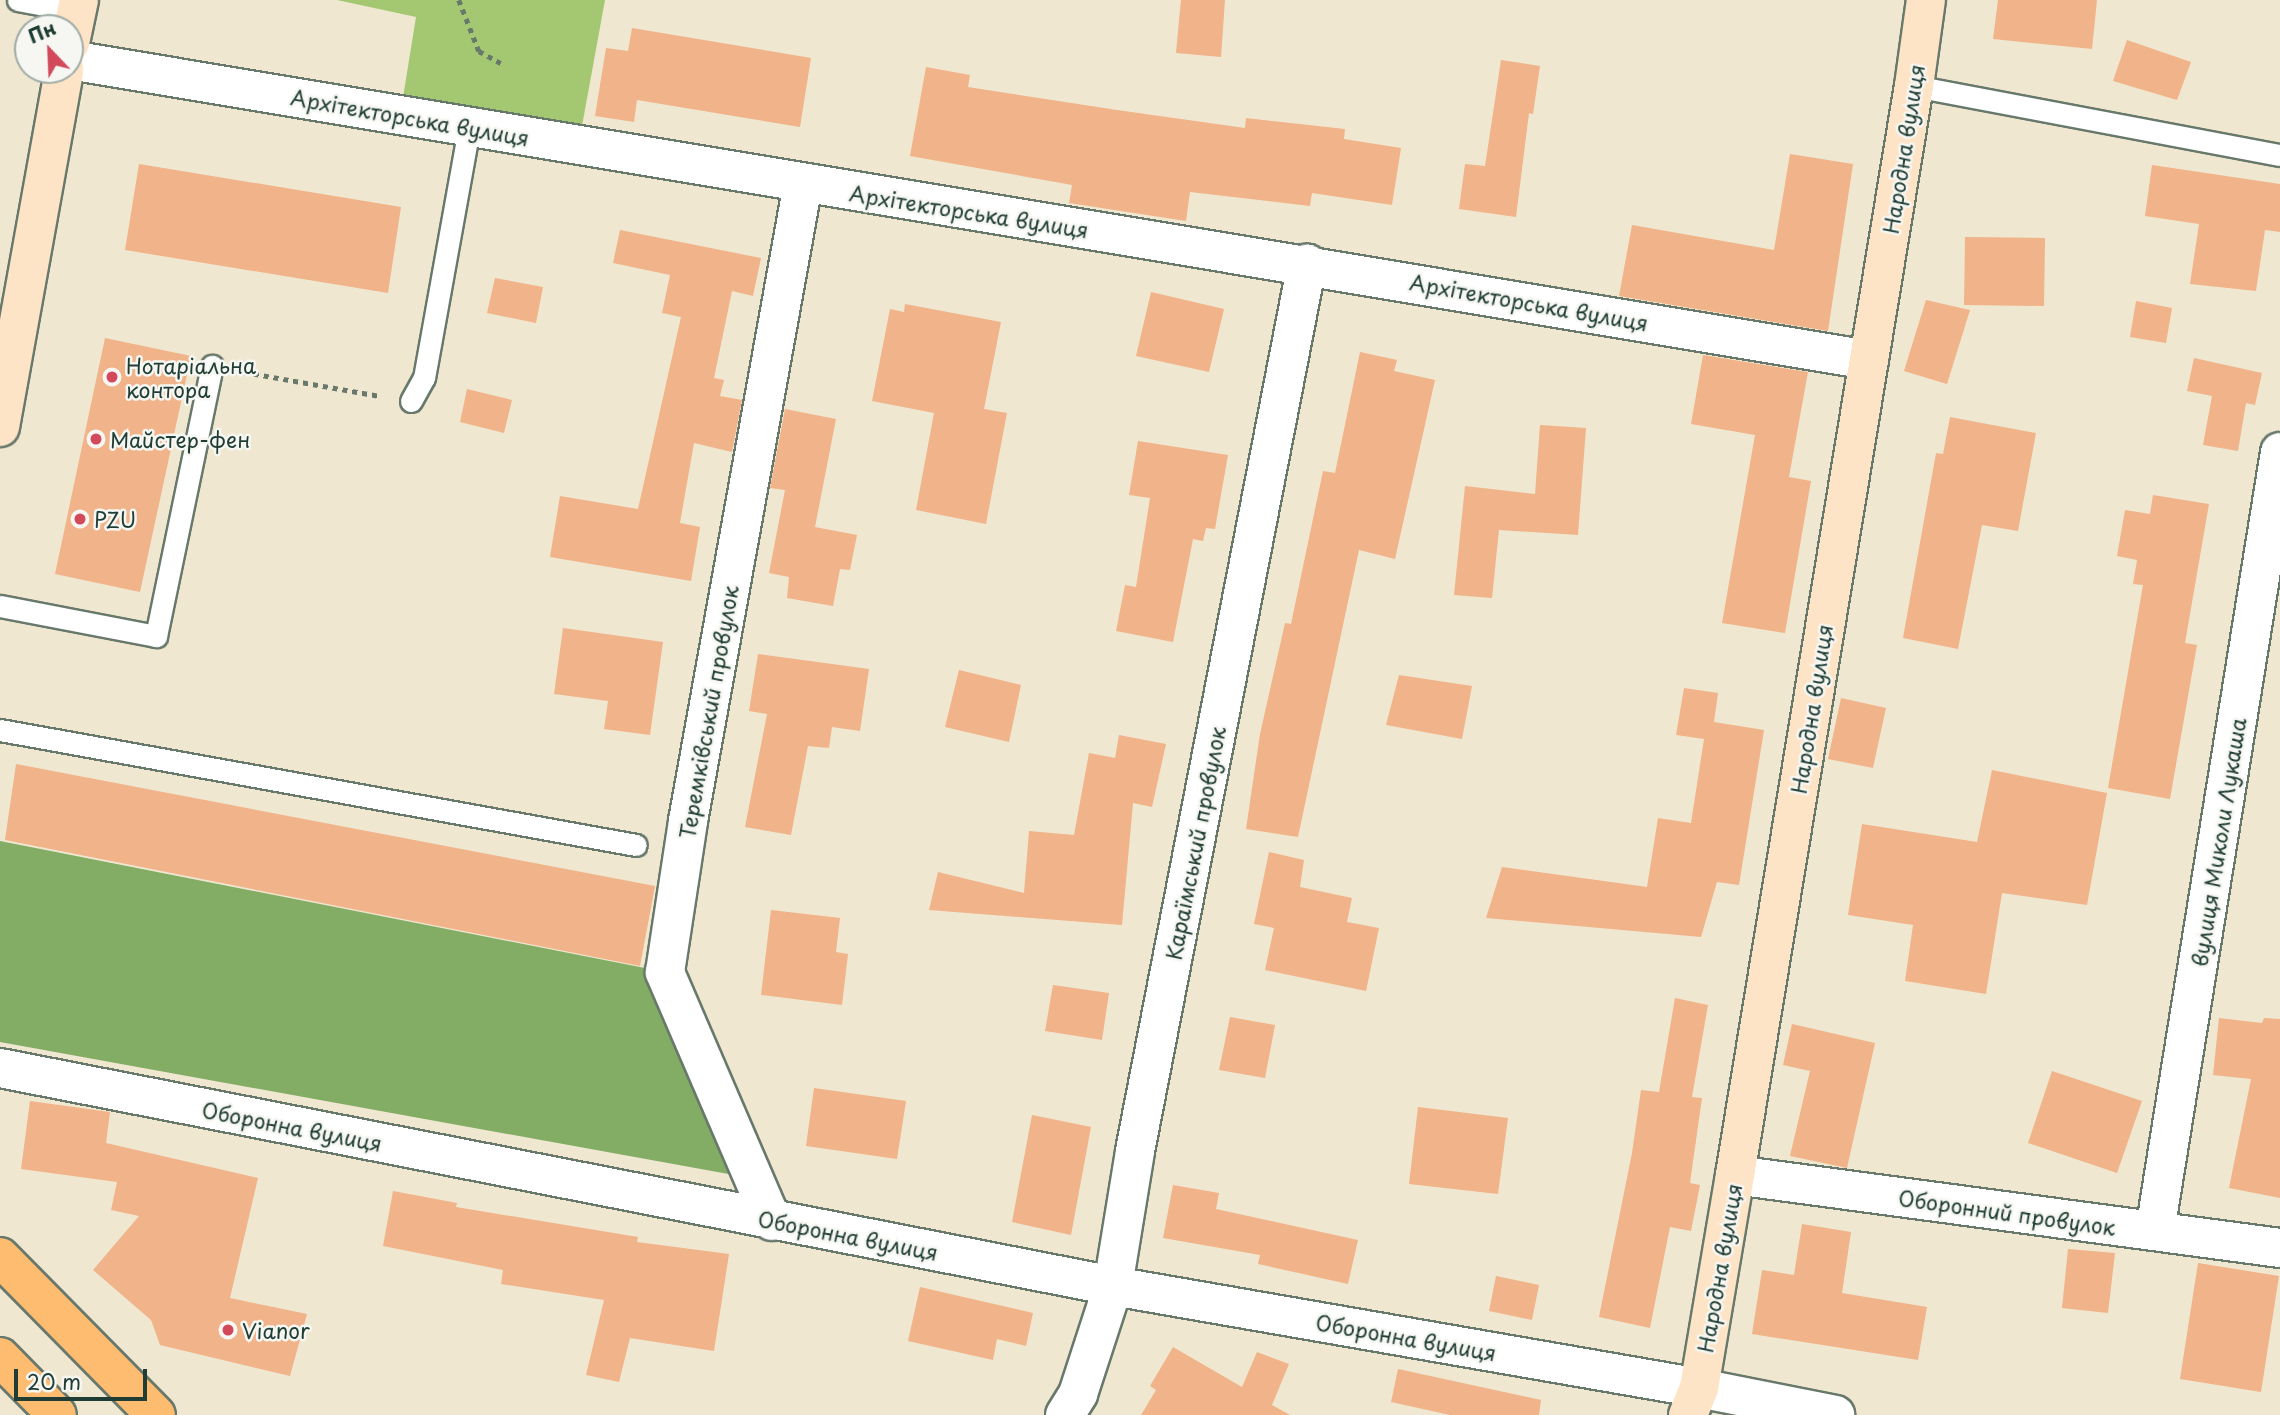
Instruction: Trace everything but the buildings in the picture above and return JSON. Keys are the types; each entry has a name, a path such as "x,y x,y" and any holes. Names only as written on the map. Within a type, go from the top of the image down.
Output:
{"main road":[{"path":"0,1257 156,1415"},
{"path":"0,1357 57,1415"}],"street":[{"name":"Народна вулиця","path":"1693,1401 1735,1175 1926,0"},
{"name":"Архітекторська вулиця","path":"84,62 803,184 1307,264 1868,360"},
{"path":"0,427 61,84"},
{"name":"Теремківський провулок","path":"772,1221 664,972 688,821 803,184"},
{"name":"Караїмський провулок","path":"1065,1415 1078,1394 1113,1286 1136,1151 1307,264"},
{"name":"вулиця Миколи Лукаша","path":"2155,1231 2280,452"},
{"name":"Оборонна вулиця","path":"0,1068 1693,1401 1835,1415"},
{"name":"Оборонний провулок","path":"1735,1175 2280,1248"}],"lane":[{"path":"18,0 62,14"},
{"path":"1914,86 2280,155"},
{"path":"411,401 424,378 469,127"},
{"path":"0,606 156,636 212,366"},
{"path":"0,730 636,845"}],"path":[{"path":"459,0 480,51 502,64"},
{"path":"212,366 411,401"}],"green space":[{"path":"337,0 605,0 582,126 400,116 416,17"},
{"path":"0,841 665,972 734,1175 0,1042"}],"place":[{"name":"Нотаріальна контора","path":"112,377"},
{"name":"Майстер-фен","path":"96,439"},
{"name":"PZU","path":"80,519"},
{"name":"Vianor","path":"228,1330"}]}
